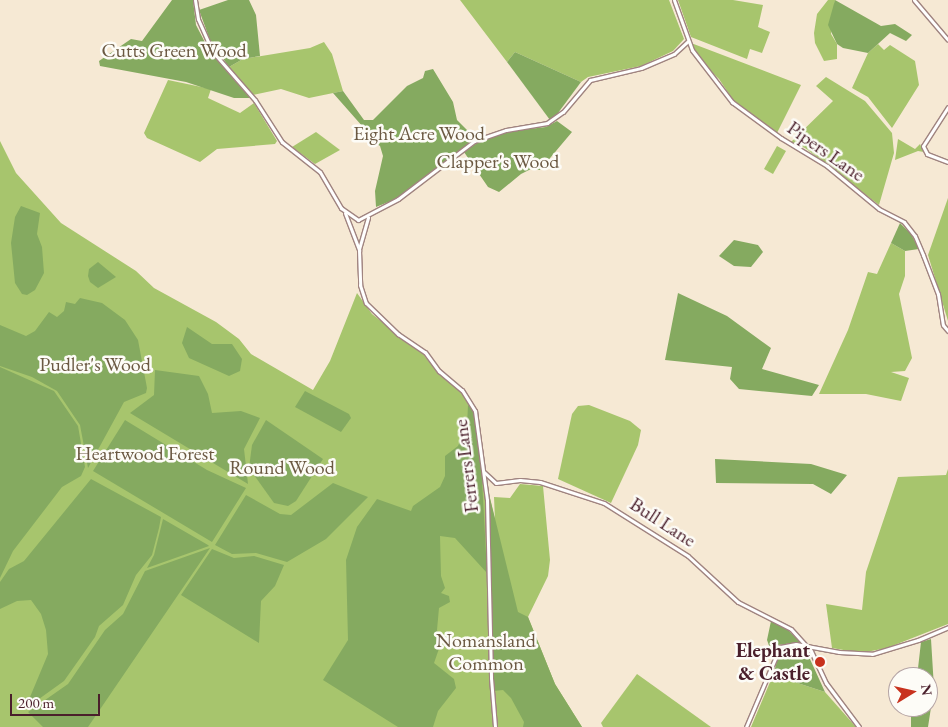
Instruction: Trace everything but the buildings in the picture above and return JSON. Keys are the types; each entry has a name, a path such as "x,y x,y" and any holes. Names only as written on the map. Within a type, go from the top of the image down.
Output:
{"street":[{"name":"Ferrers Lane","path":"195,0 198,19 213,52 255,100 282,142 320,172 330,193 345,212 359,250"},
{"name":"Pipers Lane","path":"674,0 688,41 701,64 732,102 781,138 827,166 879,208 904,222 923,255 938,294 943,325 948,331"},
{"path":"914,0 948,40"},
{"path":"345,212 358,220 368,216 443,167 474,141 506,130 548,123 563,112 585,83 641,68 674,54 688,41"},
{"path":"948,107 947,114 923,146 927,154 948,162"},
{"name":"Ferrers Lane","path":"368,216 359,250 360,285 366,303 398,334 425,352 471,402 475,411 484,472 495,727"},
{"name":"Bull Lane","path":"484,472 496,483 520,480 553,484 628,515 667,545 688,556 738,602 791,629 807,645"},
{"path":"746,727 777,649 787,644 807,645 839,652 872,654 918,640 948,627"},
{"path":"807,645 826,683 859,727"}],"green space":[{"name":"Cutts Green Wood","path":"172,0 193,0 196,25 210,52 250,98 234,98 186,82 100,66 99,61 131,39 142,41"},
{"name":"Cutts Green Wood","path":"228,0 249,0 256,15 260,56 243,59 229,67 210,40 199,10"},
{"path":"460,0 669,0 684,39 673,51 641,66 588,77 581,82 515,52 507,62"},
{"path":"678,0 733,0 763,5 758,27 770,32 762,53 750,49 747,59 691,37"},
{"path":"828,0 835,0 831,34 837,44 837,59 824,61 815,43 814,33 817,14"},
{"path":"835,0 881,26 895,24 912,35 906,41 890,33 868,53 843,48 837,44 828,25"},
{"path":"324,42 332,54 343,91 309,98 281,89 253,95 229,67 243,59 310,48"},
{"path":"691,43 801,85 777,133 733,100 719,79 702,63"},
{"path":"878,44 884,50 890,45 915,61 919,85 892,128 868,97 852,88 868,53"},
{"path":"515,52 581,82 558,113 550,120 507,62"},
{"name":"Eight Acre Wood","path":"433,69 453,102 457,120 475,138 457,155 396,199 376,207 375,191 383,156 380,146 368,138 363,127 333,93 343,91 364,120 373,120 407,86 423,78 425,71"},
{"path":"826,77 865,101 892,133 894,153 879,205 805,148 791,142 833,101 816,86"},
{"path":"168,80 211,89 208,98 240,113 254,103 277,141 275,144 217,149 200,162 147,138 144,133"},
{"name":"Clapper's Wood","path":"557,121 572,132 540,170 531,169 521,174 499,192 488,187 464,152 477,143 504,132 546,127"},
{"path":"316,132 340,150 315,164 292,147"},
{"path":"898,139 915,149 920,144 924,152 918,151 895,160"},
{"name":"Heartwood Forest","path":"0,141 16,173 61,223 136,271 154,288 216,322 239,339 251,354 313,390 330,361 357,293 372,314 423,354 439,374 464,395 475,411 481,460 495,520 494,497 510,498 520,484 543,486 550,560 548,576 528,617 555,684 582,727 0,727"},
{"path":"777,146 786,151 773,174 764,169"},
{"path":"948,198 948,321 928,255"},
{"path":"21,206 40,213 37,234 42,247 44,273 35,290 27,295 22,294 15,283 11,243 15,217"},
{"path":"900,223 911,234 919,249 905,251 891,243"},
{"path":"734,240 758,245 763,252 751,267 734,266 719,256"},
{"path":"891,243 905,251 905,276 899,294 912,358 905,371 891,372 909,378 901,401 866,394 819,394 848,330 868,272 877,274"},
{"path":"98,262 116,277 98,288 90,282 88,276 89,269"},
{"path":"678,293 727,316 771,348 762,369 819,385 812,396 739,389 730,379 732,367 665,360"},
{"name":"Pudler's Wood","path":"80,298 102,303 125,320 138,340 147,388 146,393 124,402 88,468 80,425 57,391 32,377 0,366 0,325 26,336 35,331 49,312 57,317 64,311 66,302 75,304"},
{"path":"187,327 212,344 232,344 242,359 240,371 229,376 189,358 182,343"},
{"path":"0,367 54,391 78,426 85,467 81,476 62,487 13,551 0,578"},
{"path":"155,370 199,376 208,394 212,413 241,411 260,418 244,449 248,484 130,413 154,395"},
{"path":"305,391 349,414 351,418 341,432 295,407"},
{"path":"468,405 475,411 481,460 487,573 455,538 440,536 441,576 445,588 441,593 449,596 450,602 439,608 437,630 441,643 434,663 454,679 456,688 438,711 433,727 398,727 323,680 348,640 346,560 357,527 377,499 411,511 413,506 440,487 445,476 445,456 458,446 467,426"},
{"path":"589,405 630,421 641,430 638,445 611,503 558,479 572,414 578,406"},
{"path":"125,420 207,470 246,488 212,542 93,471"},
{"name":"Round Wood","path":"266,420 323,459 296,501 288,506 274,503 249,468 252,445"},
{"path":"715,459 811,464 847,475 831,494 813,484 716,483"},
{"path":"948,469 948,624 887,648 861,653 832,648 826,604 862,610 866,572 898,477 946,475"},
{"path":"91,479 161,517 152,555 136,575 123,605 99,626 95,637 64,681 25,709 48,654 46,630 41,614 31,600 17,601 0,609 0,582 9,569 24,561"},
{"path":"333,483 368,497 326,539 287,562 256,553 232,554 215,545 246,495 280,514 291,515"},
{"path":"490,498 518,612 528,617 555,684 582,727 523,727 524,722 511,698 503,690 493,691"},
{"path":"163,519 209,546 147,568 154,555"},
{"path":"210,548 88,727 43,727 28,712 68,684 105,630 123,614 145,571"},
{"path":"212,549 234,558 254,556 284,565 275,586 261,601 259,643 181,595"},
{"path":"771,621 787,629 800,642 778,645 772,654 767,640"},
{"path":"931,639 933,667 918,667 921,642"},
{"path":"797,645 804,646 825,692 773,675 778,658 793,659 797,654"},
{"path":"637,674 711,727 603,727 601,723"},
{"path":"773,675 825,692 856,727 751,727"},
{"path":"911,717 930,717 928,727 911,727"}],"place":[{"name":"Elephant & Castle","path":"820,662"}],"park label":[{"name":"Nomansland Common","path":"486,652"}]}
